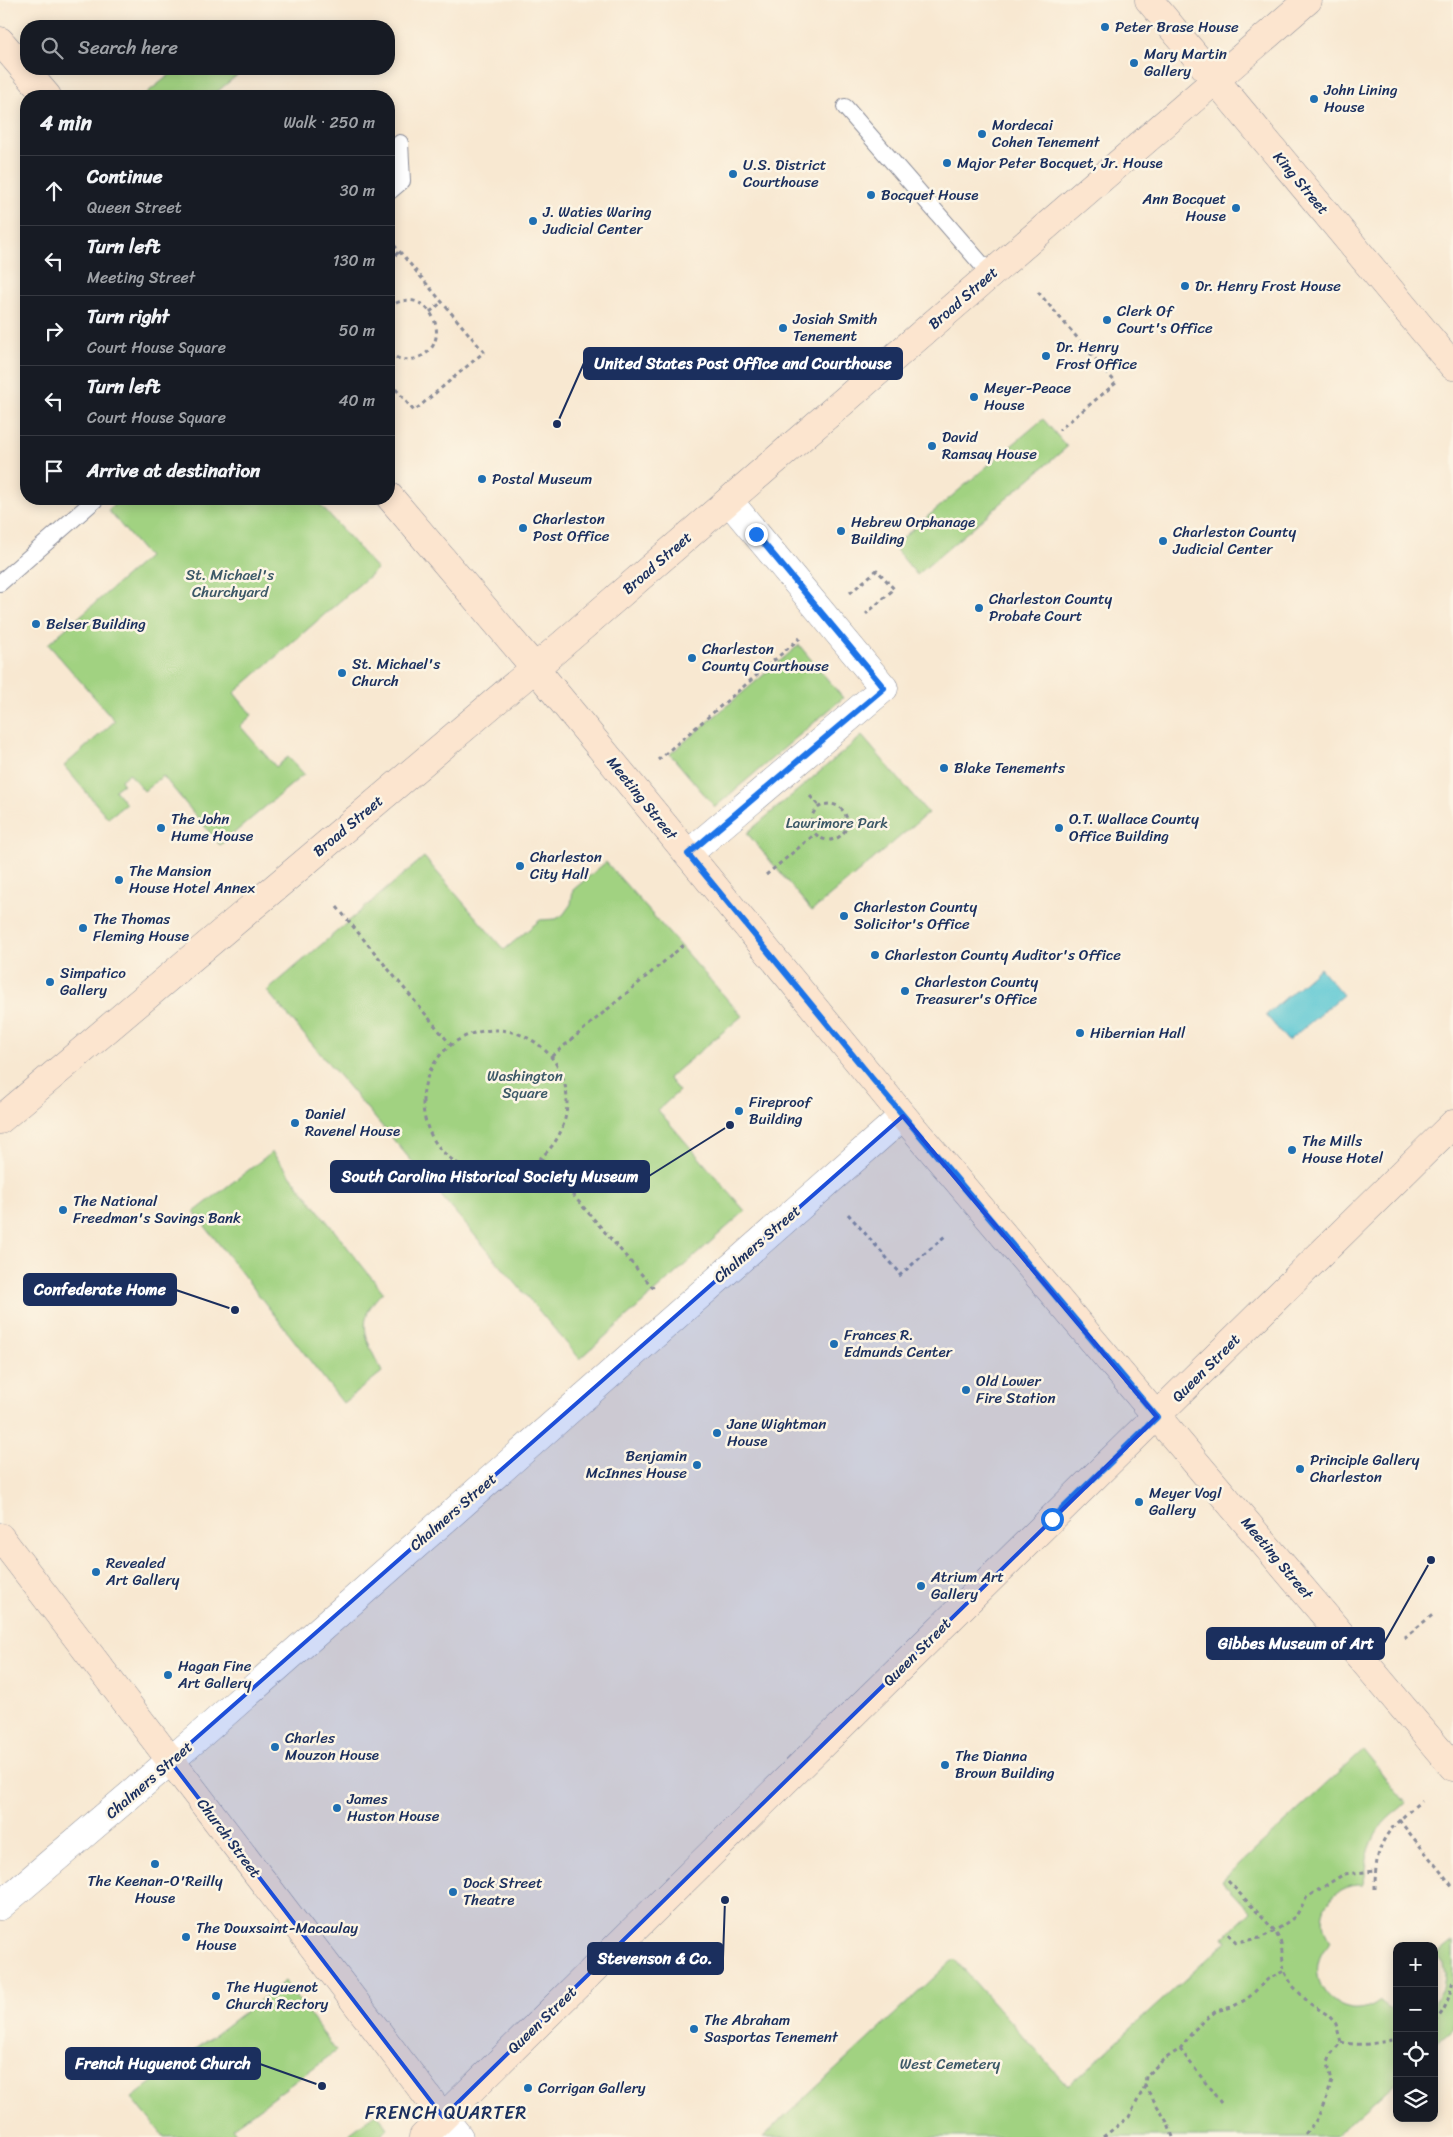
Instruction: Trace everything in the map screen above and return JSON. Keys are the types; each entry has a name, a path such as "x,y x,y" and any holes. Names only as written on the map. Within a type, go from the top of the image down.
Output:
{"street":[{"name":"King Street","path":"1149,0 1453,366"},
{"name":"Broad Street","path":"0,1120 535,668 1308,0"},
{"path":"0,41 20,64"},
{"path":"29,75 42,90"},
{"path":"688,854 884,688 729,501"},
{"name":"Meeting Street","path":"395,503 535,668 903,1116 1453,1767"},
{"name":"Chalmers Street","path":"0,1906 170,1761 903,1116"},
{"name":"Queen Street","path":"423,2137 451,2127 1157,1417 1453,1124"},
{"name":"Church Street","path":"0,1537 451,2127"}],"lane":[{"path":"845,107 990,274"},
{"path":"395,187 402,181 400,143"},
{"path":"0,583 89,505"}],"path":[{"path":"395,247 484,352 414,411 395,388"},
{"path":"395,255 399,252"},
{"path":"1038,292 1116,383 1059,430"},
{"path":"395,304 409,301 418,303 430,312 436,324 434,344 421,357 401,360 395,356"},
{"path":"430,312 442,302"},
{"path":"843,599 877,570 894,590 860,619"},
{"path":"658,760 806,633"},
{"path":"831,803 845,812 847,818 846,830 838,838 825,840 815,834 811,822 815,810 819,806 831,803"},
{"path":"766,875 815,834"},
{"path":"337,907 451,1045"},
{"path":"552,1056 685,944"},
{"path":"483,1030 506,1030 528,1037 552,1056 561,1071 567,1093 566,1116 557,1139 541,1158 520,1170 496,1174 472,1171 450,1159 434,1142 424,1120 422,1095 429,1072 442,1052 451,1045 460,1038 483,1030"},
{"path":"541,1158 657,1292"},
{"path":"848,1214 900,1275 945,1236"},
{"path":"1404,1638 1435,1613"},
{"path":"1375,1889 1375,1871 1383,1838 1398,1820 1421,1801"},
{"path":"1398,1820 1453,1887"},
{"path":"1228,1934 1236,1942 1246,1942 1260,1938 1275,1931 1296,1916 1307,1897 1329,1882 1344,1874 1375,1871"},
{"path":"1228,1881 1275,1931 1281,1943 1284,1971 1292,1985 1309,2003 1328,2015 1336,2024 1341,2042"},
{"path":"1102,2137 1130,2117 1145,2086 1146,2076 1163,2060 1180,2049 1193,2031 1216,2011 1232,2007 1247,1999 1268,1979 1284,1971"},
{"path":"1438,2018 1448,2000 1453,1980"},
{"path":"1341,2042 1355,2046 1393,2040"},
{"path":"1303,2137 1317,2119 1327,2097 1332,2081 1328,2062 1331,2054 1341,2042"},
{"path":"1180,2049 1221,2103"},
{"path":"1145,2086 1167,2122 1173,2137"}],"highlighted area":[{"path":"903,1116 1157,1417 443,2117 170,1761"}],"green space":[{"path":"169,75 237,75 219,90 151,90"},
{"path":"1043,419 1067,447 917,575 893,546"},
{"name":"St. Michael's Churchyard","path":"114,505 320,505 377,569 234,693 252,715 240,726 276,767 288,757 304,774 220,845 163,776 144,791 129,773 121,780 123,784 115,790 126,804 108,818 64,766 115,721 48,644 148,557 108,510"},
{"path":"799,645 843,698 715,807 670,754"},
{"name":"Lawrimore Park","path":"862,736 928,813 812,911 747,833"},
{"name":"Washington Square","path":"424,857 504,950 540,920 556,919 563,915 571,904 573,890 606,862 742,1016 668,1078 679,1091 658,1110 745,1211 580,1359 267,991"},
{"path":"272,1152 383,1292 368,1312 366,1321 368,1341 382,1372 343,1403 194,1212"},
{"name":"West Cemetery","path":"1363,1750 1406,1803 1385,1821 1376,1835 1368,1855 1363,1885 1352,1886 1342,1890 1328,1903 1324,1912 1325,1932 1331,1942 1321,1955 1318,1969 1320,1983 1327,1995 1337,2004 1350,2009 1365,2008 1379,2001 1393,2010 1393,2084 1334,2137 763,2137 954,1959 1068,2086 1227,1941 1224,1937 1251,1912 1222,1881"},
{"path":"1453,1941 1453,2029 1438,2042 1438,1995 1443,1987 1445,1975 1438,1953"},
{"path":"285,1981 336,2051 232,2128 238,2137 164,2137 132,2098"},
{"path":"377,2113 388,2128 379,2137 345,2137"}],"water":[{"path":"1320,968 1343,995 1288,1041 1266,1015"}],"place":[{"name":"Peter Brase House","path":"1105,27"},
{"name":"Mary Martin Gallery","path":"1134,63"},
{"name":"John Lining House","path":"1314,99"},
{"name":"Mordecai Cohen Tenement","path":"982,134"},
{"name":"Major Peter Bocquet, Jr. House","path":"947,163"},
{"name":"U.S. District Courthouse","path":"733,174"},
{"name":"Bocquet House","path":"871,195"},
{"name":"Ann Bocquet House","path":"1236,208"},
{"name":"J. Waties Waring Judicial Center","path":"533,221"},
{"name":"Dr. Henry Frost House","path":"1185,286"},
{"name":"Clerk Of Court's Office","path":"1107,320"},
{"name":"Josiah Smith Tenement","path":"783,328"},
{"name":"Dr. Henry Frost Office","path":"1046,356"},
{"name":"Meyer-Peace House","path":"974,397"},
{"name":"United States Post Office and Courthouse","path":"557,424"},
{"name":"David Ramsay House","path":"932,446"},
{"name":"Postal Museum","path":"482,479"},
{"name":"Charleston Post Office","path":"523,528"},
{"name":"Hebrew Orphanage Building","path":"841,531"},
{"name":"Charleston County Judicial Center","path":"1163,541"},
{"name":"Charleston County Probate Court","path":"979,608"},
{"name":"Belser Building","path":"36,624"},
{"name":"Charleston County Courthouse","path":"692,658"},
{"name":"St. Michael's Church","path":"342,673"},
{"name":"Blake Tenements","path":"944,768"},
{"name":"The John Hume House","path":"161,828"},
{"name":"O.T. Wallace County Office Building","path":"1059,828"},
{"name":"Charleston City Hall","path":"520,866"},
{"name":"The Mansion House Hotel Annex","path":"119,880"},
{"name":"Charleston County Solicitor's Office","path":"844,916"},
{"name":"The Thomas Fleming House","path":"83,928"},
{"name":"Charleston County Auditor's Office","path":"875,955"},
{"name":"Simpatico Gallery","path":"50,982"},
{"name":"Charleston County Treasurer's Office","path":"905,991"},
{"name":"Hibernian Hall","path":"1080,1033"},
{"name":"Fireproof Building","path":"739,1111"},
{"name":"Daniel Ravenel House","path":"295,1123"},
{"name":"South Carolina Historical Society Museum","path":"730,1125"},
{"name":"The Mills House Hotel","path":"1292,1150"},
{"name":"The National Freedman's Savings Bank","path":"63,1210"},
{"name":"Confederate Home","path":"235,1310"},
{"name":"Frances R. Edmunds Center","path":"834,1344"},
{"name":"Old Lower Fire Station","path":"966,1390"},
{"name":"Jane Wightman House","path":"717,1433"},
{"name":"Benjamin McInnes House","path":"697,1465"},
{"name":"Principle Gallery Charleston","path":"1300,1469"},
{"name":"Meyer Vogl Gallery","path":"1139,1502"},
{"name":"Gibbes Museum of Art","path":"1431,1560"},
{"name":"Revealed Art Gallery","path":"96,1572"},
{"name":"Atrium Art Gallery","path":"921,1586"},
{"name":"Hagan Fine Art Gallery","path":"168,1675"},
{"name":"Charles Mouzon House","path":"275,1747"},
{"name":"The Dianna Brown Building","path":"945,1765"},
{"name":"James Huston House","path":"337,1808"},
{"name":"The Keenan-O'Reilly House","path":"155,1864"},
{"name":"Dock Street Theatre","path":"453,1892"},
{"name":"Stevenson & Co.","path":"725,1900"},
{"name":"The Douxsaint-Macaulay House","path":"186,1937"},
{"name":"The Huguenot Church Rectory","path":"216,1996"},
{"name":"The Abraham Sasportas Tenement","path":"694,2029"},
{"name":"French Huguenot Church","path":"322,2086"},
{"name":"Corrigan Gallery","path":"528,2088"}],"district":[{"name":"FRENCH QUARTER","path":"446,2113"}],"route":[{"path":"756,534 884,688 688,854 870,1076 1157,1417 1052,1519"}]}
